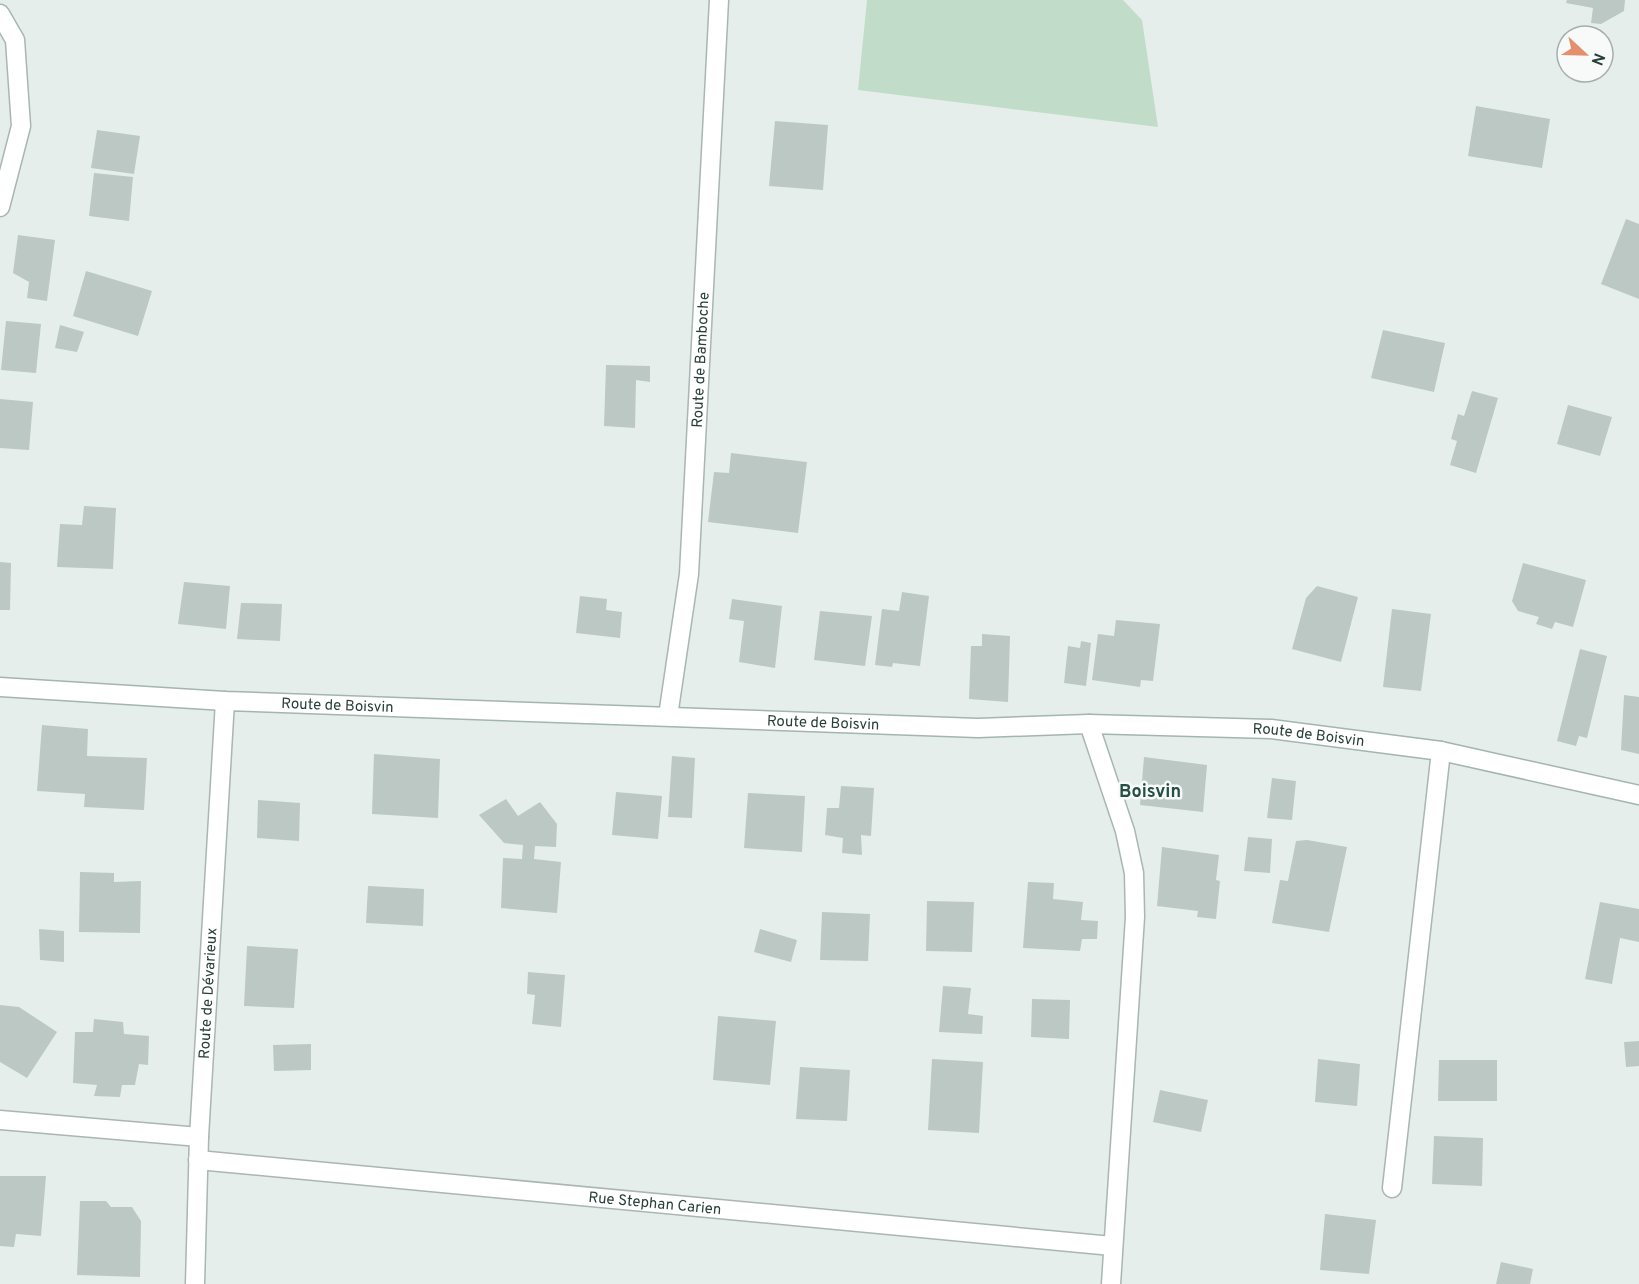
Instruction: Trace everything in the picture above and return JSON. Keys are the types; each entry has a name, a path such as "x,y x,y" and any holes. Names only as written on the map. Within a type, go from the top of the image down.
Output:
{"street":[{"name":"Route de Bamboche","path":"668,716 689,574 719,0"},
{"path":"0,14 15,40 21,126 0,207"},
{"name":"Route de Boisvin","path":"0,687 225,701 978,728 1089,724 1271,729 1441,751 1639,795"},
{"name":"Route de Dévarieux","path":"195,1284 199,1137 225,701"},
{"path":"1089,724 1125,831 1134,873 1134,928 1111,1284"},
{"path":"1392,1188 1441,751"},
{"path":"0,1120 199,1137"},
{"name":"Rue Stephan Carien","path":"198,1160 1112,1246"}],"green space":[{"path":"867,0 1123,0 1142,20 1158,127 858,90"}],"building":[{"path":"1567,0 1625,0 1624,11 1601,24 1591,23 1593,8 1566,3"},
{"path":"1476,106 1550,119 1542,168 1468,156"},
{"path":"775,121 828,125 823,190 769,186"},
{"path":"97,130 140,136 134,174 91,168"},
{"path":"94,173 133,177 129,221 89,216"},
{"path":"1626,219 1639,224 1639,299 1601,284"},
{"path":"18,235 55,240 47,301 27,298 29,282 13,273"},
{"path":"86,271 152,291 138,336 73,316"},
{"path":"6,321 41,324 36,373 1,370"},
{"path":"60,325 84,332 77,352 55,348"},
{"path":"1383,330 1445,343 1434,392 1371,378"},
{"path":"606,365 650,366 650,382 636,380 635,428 604,426"},
{"path":"1472,391 1498,398 1476,473 1450,465 1457,441 1451,439 1458,414 1464,416"},
{"path":"0,399 33,402 29,450 0,448"},
{"path":"1568,405 1612,417 1600,456 1557,444"},
{"path":"731,453 807,462 798,533 708,522 714,472 729,473"},
{"path":"84,506 116,508 113,569 57,567 60,524 82,525"},
{"path":"0,562 11,563 10,610 0,610"},
{"path":"1523,563 1586,580 1573,627 1555,622 1552,629 1536,624 1539,617 1518,611 1512,601"},
{"path":"184,582 230,586 226,629 178,624"},
{"path":"1317,586 1358,597 1341,662 1292,649 1306,598"},
{"path":"902,592 929,596 920,666 893,663 892,667 875,665 882,609 899,611"},
{"path":"580,596 607,599 606,610 622,612 620,638 576,633"},
{"path":"732,599 782,606 775,668 739,662 744,621 729,619"},
{"path":"241,603 282,604 280,641 237,639"},
{"path":"1392,609 1431,614 1421,691 1383,687"},
{"path":"820,611 872,616 865,666 814,660"},
{"path":"1116,620 1160,624 1153,681 1141,680 1140,687 1092,680 1098,634 1114,636"},
{"path":"982,634 1010,636 1008,702 969,699 971,646 982,646"},
{"path":"1081,641 1091,643 1086,686 1064,683 1068,646 1080,648"},
{"path":"1580,649 1607,656 1587,738 1579,736 1576,746 1557,741"},
{"path":"1624,695 1639,697 1639,754 1621,750"},
{"path":"42,725 88,729 87,756 147,758 144,810 84,807 85,794 37,791"},
{"path":"374,754 440,759 438,818 372,814"},
{"path":"672,756 695,758 692,818 668,817"},
{"path":"1144,757 1207,765 1203,812 1140,805"},
{"path":"1272,778 1296,781 1292,820 1267,818"},
{"path":"841,786 874,788 871,836 861,835 862,855 842,853 843,838 825,835 827,808 839,808"},
{"path":"616,792 662,796 658,839 612,835"},
{"path":"748,793 805,796 802,852 744,848"},
{"path":"506,799 518,816 540,802 557,824 556,847 535,846 534,859 561,862 557,913 501,908 503,858 522,859 523,845 504,843 479,815"},
{"path":"258,800 300,803 299,841 257,838"},
{"path":"1248,837 1272,839 1270,873 1244,871"},
{"path":"1307,840 1347,847 1329,932 1272,923 1280,880 1288,881 1296,841"},
{"path":"1162,847 1219,855 1216,880 1220,881 1216,919 1197,917 1198,911 1157,906"},
{"path":"80,872 114,873 114,882 141,881 140,933 79,932"},
{"path":"1028,882 1054,883 1053,899 1083,902 1081,920 1098,921 1097,939 1082,939 1080,951 1023,948"},
{"path":"368,886 424,889 423,926 366,923"},
{"path":"927,901 974,902 972,952 926,951"},
{"path":"1600,902 1639,909 1639,942 1620,938 1612,984 1585,979"},
{"path":"822,912 870,914 868,961 820,960"},
{"path":"39,929 64,931 64,962 40,960"},
{"path":"760,929 797,940 791,962 754,952"},
{"path":"247,946 298,949 294,1008 244,1006"},
{"path":"528,972 565,975 561,1027 532,1024 535,995 527,994"},
{"path":"943,986 971,988 968,1014 983,1016 982,1034 939,1032"},
{"path":"1032,999 1070,1000 1069,1039 1031,1037"},
{"path":"0,1005 19,1007 57,1032 27,1078 0,1062"},
{"path":"718,1016 776,1021 770,1085 713,1080"},
{"path":"94,1019 123,1022 124,1034 149,1036 148,1065 139,1064 135,1085 122,1085 120,1097 94,1096 97,1085 73,1083 75,1032 93,1032"},
{"path":"1639,1041 1639,1066 1626,1067 1624,1042"},
{"path":"311,1044 311,1070 274,1071 273,1045"},
{"path":"932,1059 983,1062 979,1133 928,1130"},
{"path":"1318,1059 1360,1064 1357,1106 1315,1102"},
{"path":"1439,1060 1497,1060 1497,1101 1438,1101"},
{"path":"800,1067 850,1070 847,1121 796,1119"},
{"path":"1160,1090 1208,1100 1201,1132 1153,1122"},
{"path":"1434,1136 1483,1138 1482,1186 1432,1184"},
{"path":"0,1176 46,1176 41,1236 16,1234 14,1247 0,1246"},
{"path":"80,1201 106,1201 111,1207 132,1207 141,1221 140,1277 77,1275"},
{"path":"1325,1214 1376,1220 1369,1274 1320,1270"},
{"path":"1501,1262 1533,1269 1530,1284 1496,1284"}],"district":[{"name":"Boisvin","path":"1150,791"}]}
